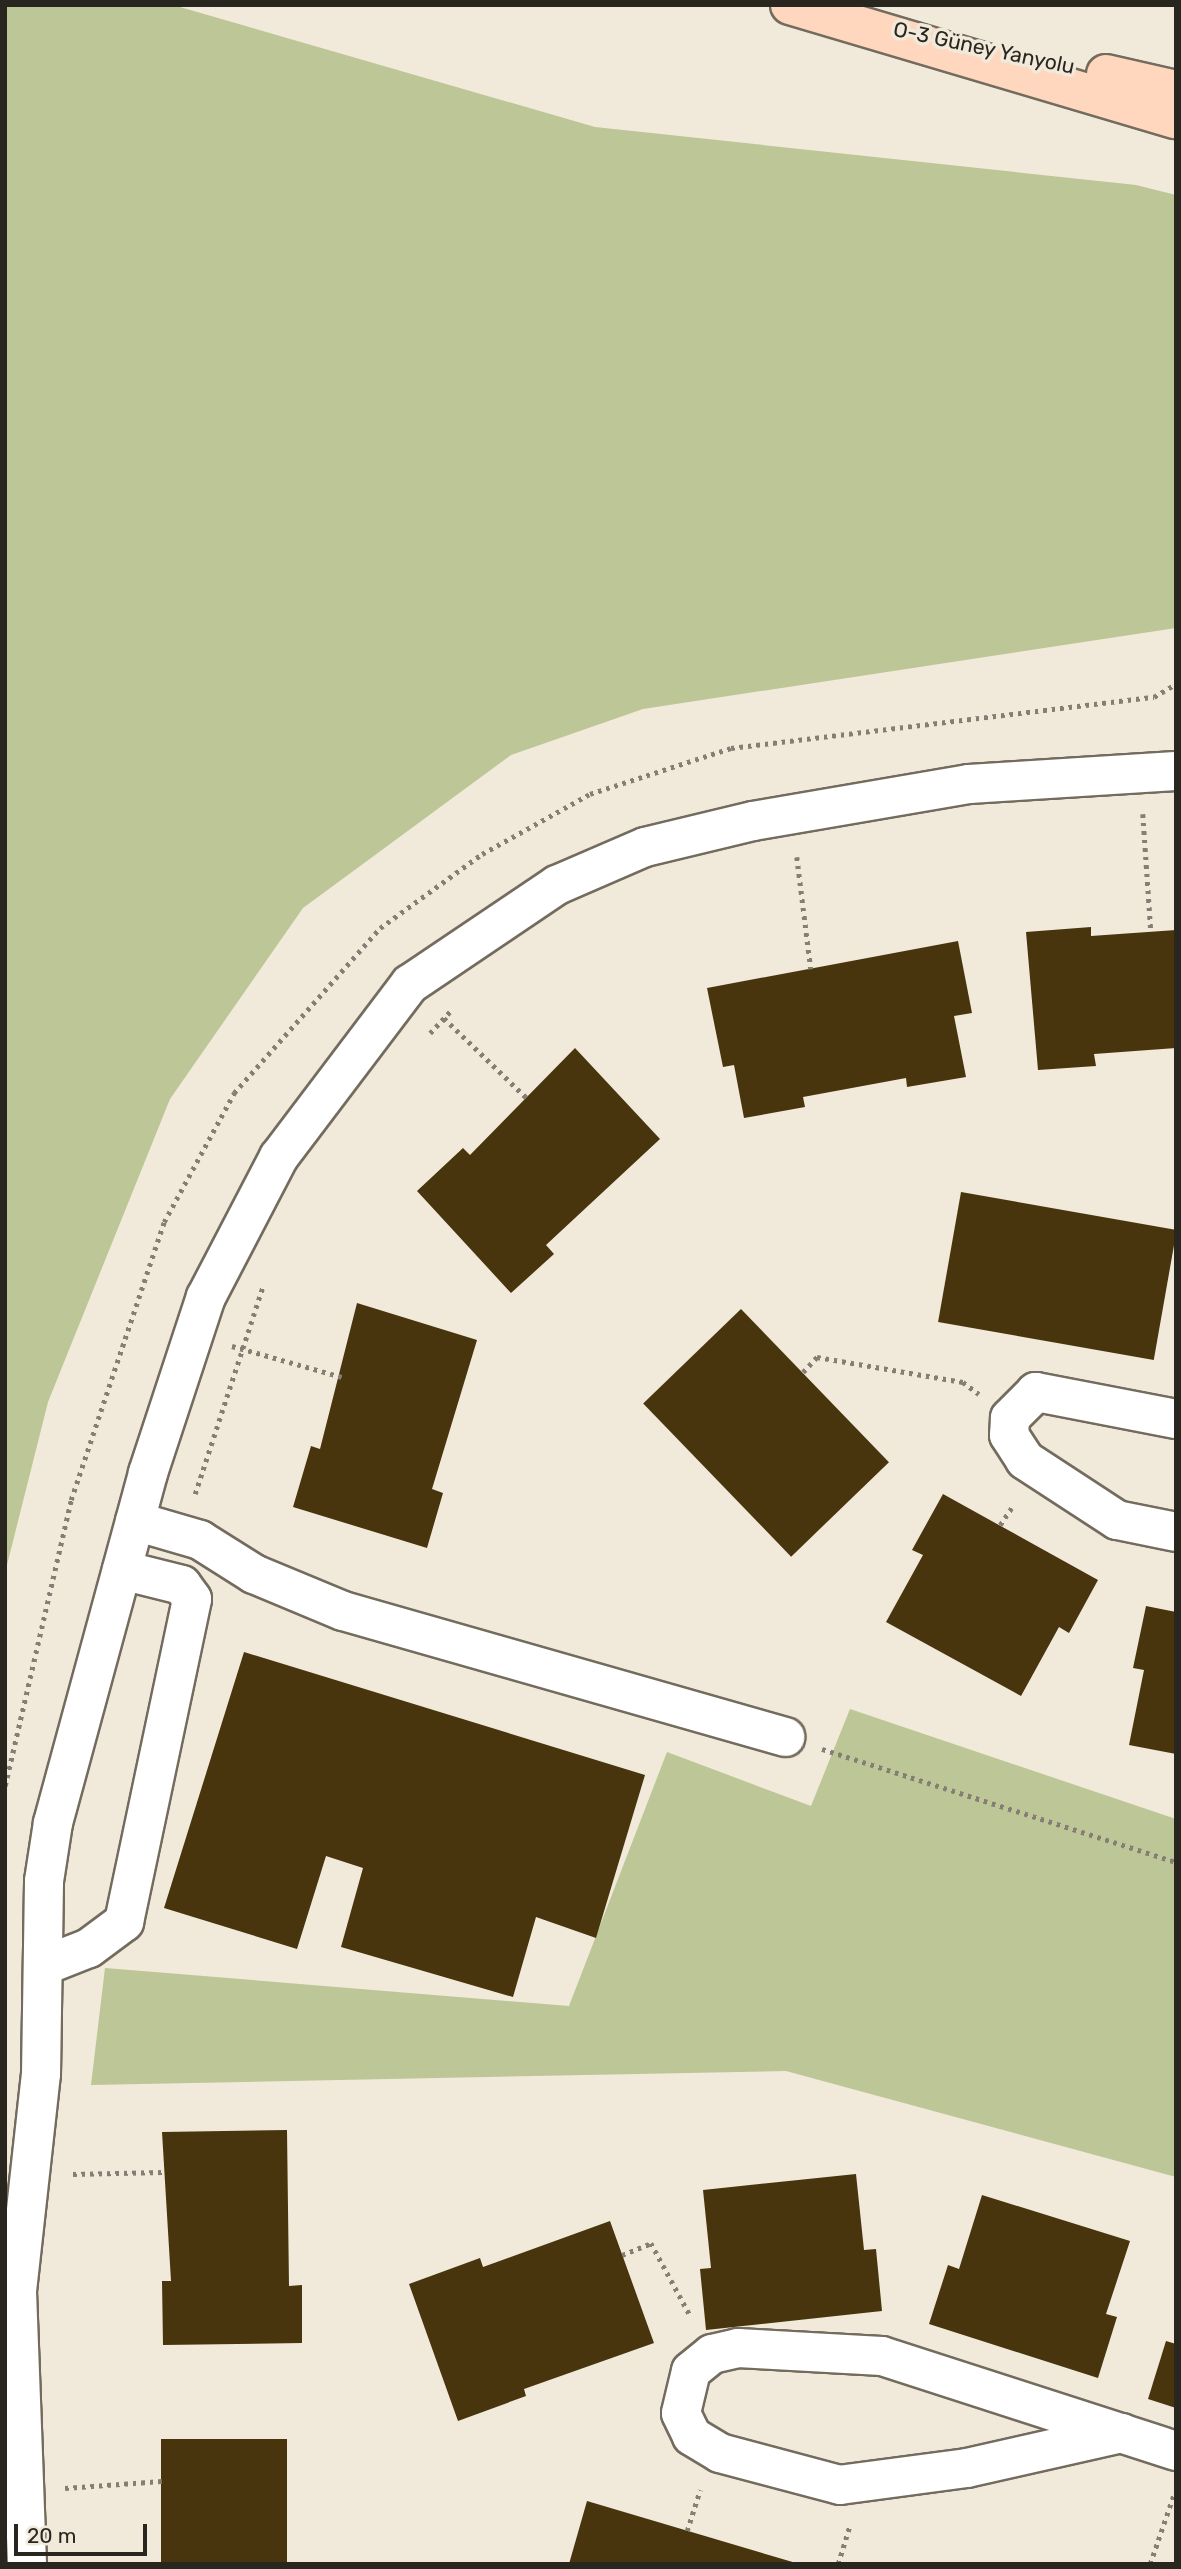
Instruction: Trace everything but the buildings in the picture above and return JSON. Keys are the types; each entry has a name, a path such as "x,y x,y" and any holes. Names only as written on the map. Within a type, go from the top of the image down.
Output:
{"main road":[{"name":"O-3 Güney Yanyolu","path":"792,5 1176,90"},
{"path":"792,5 1176,119"}],"street":[{"path":"27,2564 17,2291 41,2074 44,1881 53,1823 135,1521 206,1297 279,1157 410,984 557,885 645,847 969,784 1176,771"},
{"path":"1176,1419 1036,1392 1010,1418 1009,1435 1036,1467 1117,1520 1176,1532"},
{"path":"135,1521 183,1535 343,1611 785,1737"},
{"path":"43,1966 89,1948 124,1922 192,1599 183,1586 122,1570"},
{"path":"1122,2433 967,2468 840,2485 756,2467 692,2436 681,2413 683,2391 691,2371 712,2354 738,2348 882,2356 1122,2433 1176,2451"}],"path":[{"path":"5,1786 71,1500 164,1222 234,1093 380,928 482,854 590,794 731,748 1154,697 1176,684"},
{"path":"1129,810 1153,808"},
{"path":"1142,809 1151,932"},
{"path":"784,856 808,851"},
{"path":"797,853 811,969"},
{"path":"410,984 529,1100"},
{"path":"426,1037 455,1006"},
{"path":"183,1535 241,1349 267,1276"},
{"path":"194,1335 342,1377"},
{"path":"803,1372 817,1357 963,1382 1010,1418"},
{"path":"785,1737 1176,1862"},
{"path":"67,2186 69,2161"},
{"path":"68,2175 163,2172"},
{"path":"622,2255 651,2243 712,2354"},
{"path":"59,2474 59,2500"},
{"path":"59,2488 162,2481"},
{"path":"1150,2564 1176,2490"}],"green space":[{"path":"5,5 173,5 595,127 1136,185 1176,195 1176,628 643,709 511,755 303,908 170,1099 48,1402 5,1573"},
{"path":"850,1709 1176,1819 1176,2177 786,2071 91,2085 105,1968 569,2006 667,1752 811,1806"}]}
